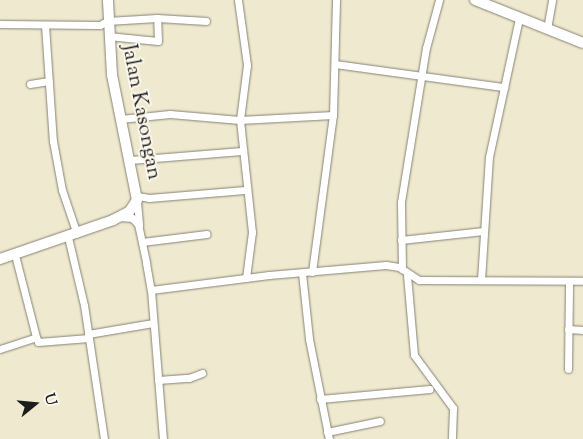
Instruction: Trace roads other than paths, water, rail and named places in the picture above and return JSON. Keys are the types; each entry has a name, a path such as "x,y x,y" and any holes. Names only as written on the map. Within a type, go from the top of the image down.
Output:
{"main road":[{"name":"Jalan Kasongan","path":"0,259 72,236 120,217 132,209 137,198 120,119 108,36 108,0"},
{"path":"475,0 583,43"}],"street":[{"path":"238,0 247,65 240,120 245,190 252,232 246,278"},
{"path":"312,272 333,115 336,0"},
{"path":"439,0 422,74 401,202 401,240 414,355 454,408 452,439"},
{"path":"547,29 552,0"},
{"path":"108,36 158,41 157,18"},
{"path":"0,24 100,25 107,20 157,18 206,21"},
{"path":"481,280 489,157 519,18"},
{"path":"45,25 55,150 89,336 104,439"},
{"path":"335,64 422,74 504,87"},
{"path":"30,84 49,81"},
{"path":"120,119 170,114 240,120 333,115"},
{"path":"130,160 242,151"},
{"path":"162,439 151,290 140,230 137,198 245,190"},
{"path":"120,217 135,220 140,230"},
{"path":"401,240 484,231"},
{"path":"142,242 207,234"},
{"path":"15,255 38,342 89,336 153,323"},
{"path":"151,290 246,278 386,265 427,281 583,280"},
{"path":"302,273 309,339 328,436 380,421"},
{"path":"568,369 569,281"},
{"path":"568,329 583,330"},
{"path":"0,349 36,337"},
{"path":"158,380 189,378 202,373"},
{"path":"320,399 430,389"}]}
